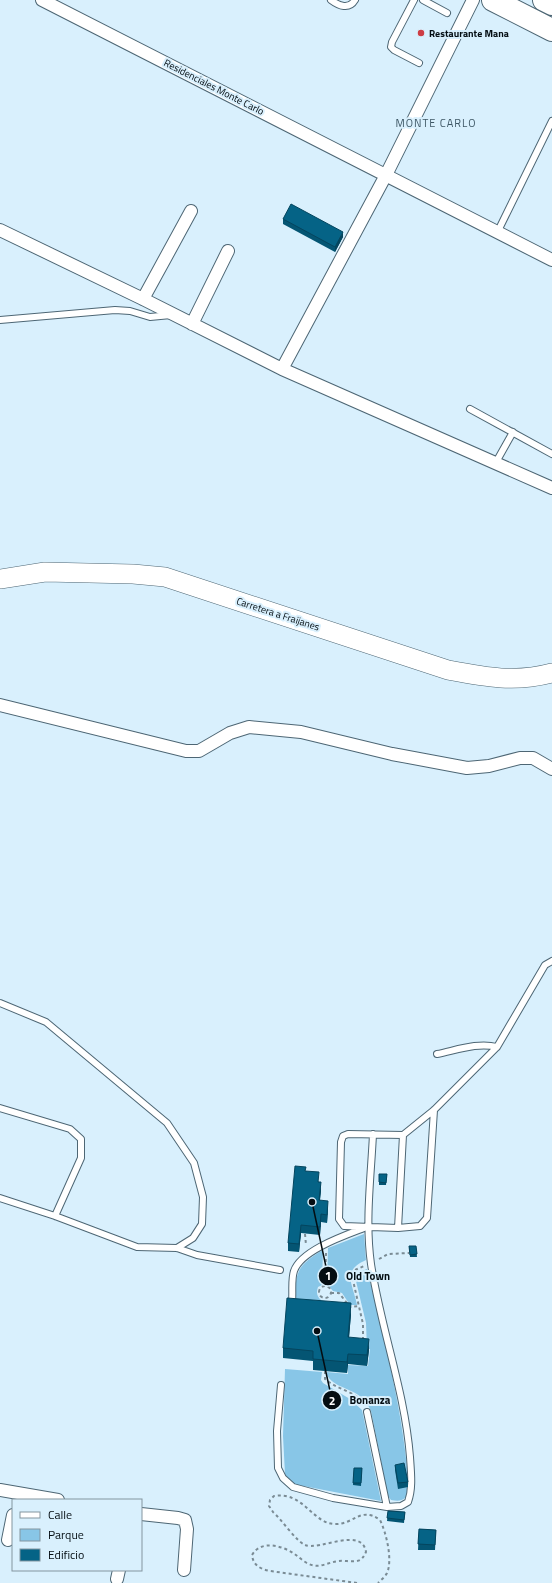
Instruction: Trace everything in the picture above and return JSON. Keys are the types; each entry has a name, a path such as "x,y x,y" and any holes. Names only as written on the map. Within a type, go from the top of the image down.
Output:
{"highway":[{"path":"492,0 552,30"},
{"path":"544,0 552,4"}],"main road":[{"name":"Carretera a Fraijanes","path":"0,579 45,572 133,574 164,577 448,670 513,680 552,673"}],"street":[{"name":"Residenciales Monte Carlo","path":"42,0 552,260"},
{"path":"282,369 386,175 473,0"},
{"path":"143,299 191,211"},
{"path":"0,230 143,299 282,369 552,488"},
{"path":"192,324 228,251"},
{"path":"0,705 186,751 199,751 230,733 249,727 301,732 392,754 467,768 489,766 520,758 533,758 552,769"},
{"path":"0,1490 17,1496 48,1499"},
{"path":"142,1514 185,1520 187,1529 184,1570"},
{"path":"8,1540 12,1520"}],"lane":[{"path":"331,0 337,5 347,6 352,4 355,0"},
{"path":"414,0 392,42 392,47 394,50 419,63"},
{"path":"425,0 447,13"},
{"path":"498,232 552,122"},
{"path":"0,320 115,310 130,310 150,317 175,315"},
{"path":"470,410 552,454"},
{"path":"495,464 513,432"},
{"path":"434,1110 427,1218 420,1226 398,1228 344,1226 339,1219 341,1142 343,1136 348,1134 403,1135 434,1110 497,1047 545,965 552,961"},
{"path":"0,1003 46,1022 167,1123 194,1163 203,1197 202,1224 194,1238 177,1248"},
{"path":"437,1054 470,1046 490,1045 497,1047"},
{"path":"0,1108 70,1129 81,1139 81,1158 55,1216"},
{"path":"281,1385 277,1432 278,1468 283,1478 293,1488 332,1498 387,1507 401,1506 408,1502 412,1484 408,1436 390,1350 376,1293 371,1263 368,1227 373,1134"},
{"path":"398,1228 403,1135"},
{"path":"0,1198 55,1216 137,1247 177,1248 197,1255 280,1270"},
{"path":"292,1302 294,1270 298,1263 308,1254 326,1244 368,1227"},
{"path":"367,1412 387,1507"}],"path":[{"path":"305,1234 305,1244 308,1254"},
{"path":"325,1286 326,1244"},
{"path":"363,1342 363,1324 360,1306 352,1276 355,1270 388,1254 409,1253"},
{"path":"325,1286 330,1289 331,1293"},
{"path":"324,1298 320,1296 318,1292 320,1288 325,1286"},
{"path":"331,1293 339,1293 350,1307 360,1306"},
{"path":"324,1298 328,1298 331,1293"},
{"path":"323,1305 324,1298"},
{"path":"325,1371 325,1380 352,1393 364,1403 367,1412"},
{"path":"358,1583 270,1572 258,1567 252,1559 252,1555 259,1547 265,1545 280,1547 292,1552 309,1564 316,1566 326,1565 338,1561 359,1560 364,1557 366,1552 363,1544 358,1541 331,1542 310,1546 303,1544 273,1512 269,1506 270,1500 274,1496 288,1496 299,1501 328,1524 341,1524 362,1514 367,1514 380,1520 386,1534 390,1560 387,1573 378,1583"}],"green space":[{"path":"364,1234 366,1260 358,1264 353,1269 351,1274 351,1284 357,1305 350,1305 342,1293 333,1291 327,1284 328,1248"},
{"path":"323,1250 322,1285 318,1287 317,1291 321,1300 320,1310 294,1308 298,1273 306,1262"},
{"path":"367,1269 393,1379 403,1434 409,1490 403,1500 398,1501 391,1500 388,1496 371,1411 367,1403 355,1393 336,1384 327,1375 327,1372 348,1374 348,1365 368,1366 370,1349 367,1349 366,1323 355,1277 357,1273"},
{"path":"285,1369 322,1372 321,1380 323,1383 350,1399 362,1410 381,1501 298,1485 287,1478 285,1474 283,1436"}],"building":[{"path":"291,204 343,232 335,247 283,219"},
{"path":"295,1166 306,1167 305,1171 319,1172 318,1182 321,1182 319,1200 328,1201 327,1215 321,1214 320,1227 301,1225 299,1244 288,1243"},
{"path":"379,1174 387,1174 386,1183 379,1182"},
{"path":"409,1246 416,1246 417,1254 410,1255"},
{"path":"287,1298 351,1303 348,1337 369,1339 367,1355 348,1354 347,1362 313,1359 313,1351 283,1348"},
{"path":"404,1463 408,1482 398,1483 395,1465"},
{"path":"354,1468 362,1468 361,1483 353,1483"},
{"path":"388,1511 405,1512 404,1520 387,1518"},
{"path":"419,1529 436,1530 435,1545 418,1544"}],"place":[{"name":"Restaurante Mana","path":"421,33"},
{"name":"Old Town","path":"312,1202"},
{"name":"Bonanza","path":"317,1331"}],"district":[{"name":"MONTE CARLO","path":"436,123"}]}
